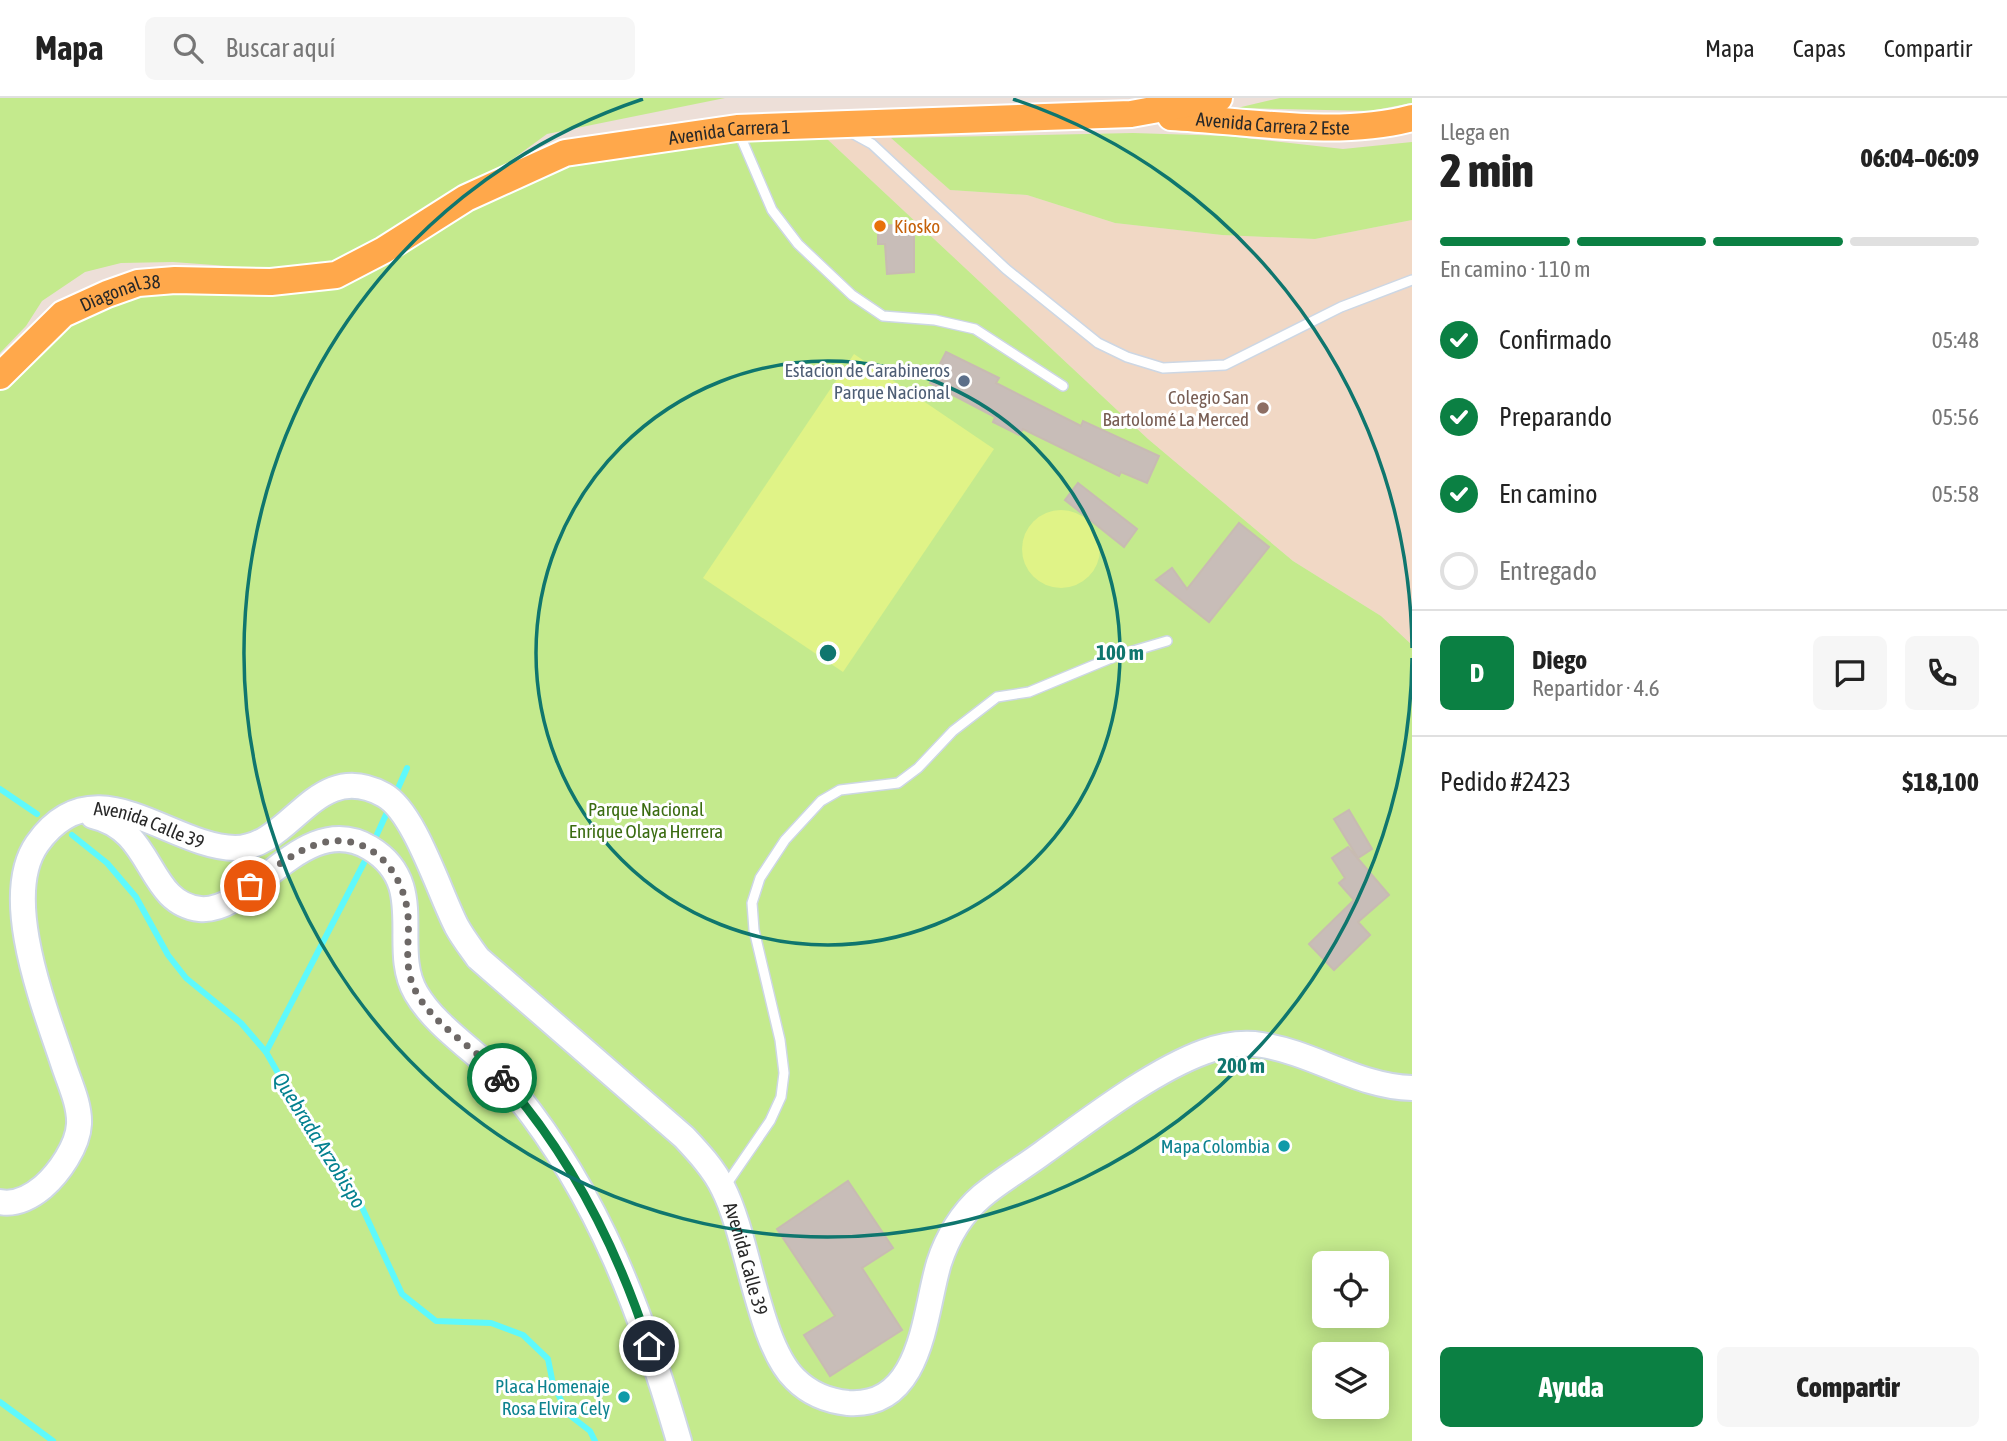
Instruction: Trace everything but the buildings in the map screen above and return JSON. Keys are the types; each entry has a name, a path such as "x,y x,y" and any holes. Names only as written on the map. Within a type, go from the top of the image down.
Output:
{"main road":[{"name":"Avenida Carrera 1","path":"271,282 336,275 384,250 466,198 565,153 737,128 1131,114 1219,98"},
{"name":"Avenida Carrera 2 Este","path":"1131,114 1339,127 1392,123 1412,118"},
{"name":"Diagonal 38","path":"0,376 21,352 63,314 138,283 175,280 271,282"}],"street":[{"name":"Avenida Calle 39","path":"0,1202 30,1198 55,1176 79,1125 75,1099 40,992 25,927 23,899 28,861 37,844 61,820 79,813 123,811 159,822 210,845 238,848 263,840 318,796 332,789 363,788 391,801 436,876 458,928 478,958 684,1137 724,1188 754,1278 772,1345 781,1361 793,1377 812,1392 838,1402 854,1403 884,1394 909,1368 925,1332 939,1263 953,1230 982,1197 1076,1129 1178,1063 1236,1044 1262,1045 1302,1055 1366,1080 1412,1088"},
{"name":"Avenida Calle 39","path":"79,813 113,822 130,834 143,850 165,891 200,909 233,899 282,862 311,846 329,841 347,841 370,847 389,864 403,890 408,911 406,963 416,993 433,1014 495,1070 566,1162 596,1213 633,1298 679,1441"}],"lane":[{"path":"837,124 872,144 1006,269 1097,342 1127,357 1163,368 1225,365 1341,307 1412,280"},
{"path":"737,128 772,210 797,244 852,295 883,316 935,320 975,329 1063,386"},
{"path":"724,1188 770,1121 781,1097 784,1073 754,930 752,904 760,878 785,840 821,802 840,790 898,783 918,768 953,731 998,697 1029,692 1116,656 1167,641"}],"shaded area":[{"name":"Colegio San Bartolomé La Merced","path":"826,138 891,138 950,190 1027,195 1115,223 1222,235 1315,239 1412,220 1412,645 1381,616 1293,561 1148,439"}],"green space":[{"path":"0,98 725,98 547,134 442,211 341,264 273,279 241,267 173,262 121,263 85,272 42,301 26,326 0,353"},
{"path":"1280,98 1412,98 1412,103 1370,111 1237,108"},
{"path":"1133,133 1228,136 1343,149 1412,142 1412,220 1315,239 1222,235 1115,223 1027,195 950,190 891,138"},
{"name":"Parque Nacional Enrique Olaya Herrera","path":"668,137 826,138 1148,439 1293,561 1381,616 1412,645 1412,1441 0,1441 0,389 39,352 93,309 151,291 271,293 553,161"},
{"path":"854,354 994,449 843,672 703,578"},
{"path":"1061,510 1076,513 1088,522 1097,534 1100,549 1097,564 1088,576 1076,585 1061,588 1046,585 1034,576 1025,564 1022,549 1025,534 1034,522 1046,513"}],"waterway":[{"path":"395,795 407,768"},
{"name":"Quebrada Arzobispo","path":"0,789 37,814"},
{"path":"374,841 389,808"},
{"name":"Quebrada Arzobispo","path":"72,835 107,863 136,897 168,955 186,978 241,1023 266,1052 325,1156 354,1190 402,1294 436,1321 491,1323 523,1335 548,1359 553,1384 568,1414 590,1431 595,1441"},
{"path":"266,1052 367,857"},
{"path":"0,1402 53,1441"}],"way so far":[{"path":"250,886 282,862 311,846 329,841 347,841 370,847 389,864 403,890 408,911 406,963 416,993 433,1014 502,1078"}],"place":[{"name":"Kiosko","path":"880,226"},
{"name":"Estacion de Carabineros Parque Nacional","path":"964,381"},
{"name":"Colegio San Bartolomé La Merced","path":"1263,408"},
{"name":"Mapa Colombia","path":"1284,1146"},
{"name":"Placa Homenaje Rosa Elvira Cely","path":"624,1397"}],"route":[{"path":"502,1078 566,1162 596,1213 633,1298 649,1346"}]}
